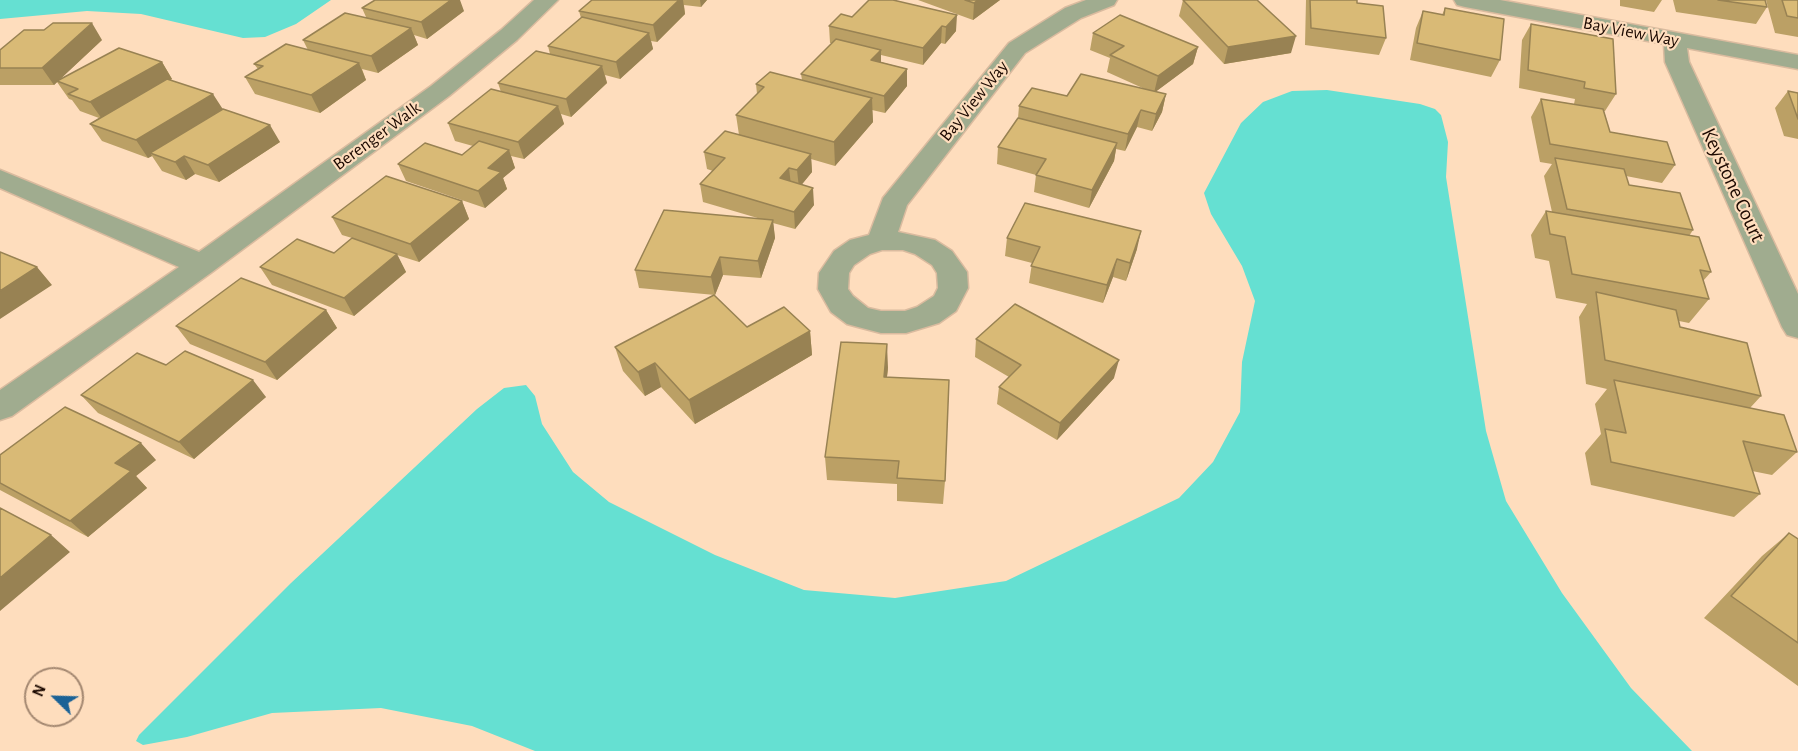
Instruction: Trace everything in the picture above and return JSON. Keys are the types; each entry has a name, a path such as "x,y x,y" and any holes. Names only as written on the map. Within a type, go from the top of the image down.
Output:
{"street":[{"name":"Berenger Walk","path":"0,406 202,265 440,91 509,35 547,0"},
{"name":"Bay View Way","path":"881,242 893,204 1017,48 1073,13 1106,0"},
{"name":"Bay View Way","path":"1465,0 1798,62"},
{"name":"Keystone Court","path":"1675,40 1677,62 1798,327"},
{"path":"0,178 202,265"}],"water":[{"path":"0,0 331,0 296,24 265,37 243,38 141,14 87,11 0,19"},
{"path":"1327,90 1420,104 1435,109 1441,115 1448,142 1446,177 1486,431 1506,501 1562,593 1631,688 1692,751 535,751 472,726 381,708 272,713 187,737 143,745 136,741 139,735 291,583 477,409 504,388 526,385 535,396 542,424 573,472 609,502 715,555 804,590 895,598 1006,581 1179,498 1213,462 1240,412 1242,362 1255,301 1242,266 1211,214 1204,193 1241,123 1263,102 1292,91"}],"building":[{"path":"375,0 451,0 421,22 362,8"},
{"path":"592,0 679,0 653,25 579,11"},
{"path":"869,0 893,0 957,15 946,27 942,26 923,48 829,26 841,14 852,17"},
{"path":"1183,0 1257,0 1296,36 1228,47"},
{"path":"1310,0 1357,0 1357,3 1383,6 1386,38 1311,28"},
{"path":"1718,0 1765,0 1767,7"},
{"path":"1782,0 1798,0 1798,18 1787,16"},
{"path":"1445,8 1504,19 1500,60 1417,43 1423,11 1444,15"},
{"path":"345,13 411,28 371,56 303,40"},
{"path":"1120,15 1198,47 1158,76 1110,55 1124,46 1093,33"},
{"path":"582,17 649,33 616,62 548,46"},
{"path":"53,23 92,23 42,68 0,68 0,50 24,30 44,30"},
{"path":"1531,24 1613,39 1616,94 1584,88 1585,82 1528,70"},
{"path":"836,39 881,50 871,60 907,69 884,96 801,74"},
{"path":"286,44 359,63 311,95 245,77 263,66 254,64"},
{"path":"119,48 162,62 90,102 68,94 78,89 57,81"},
{"path":"536,51 602,66 566,99 498,83"},
{"path":"770,72 872,98 834,142 736,115 764,87 756,84"},
{"path":"1081,74 1166,94 1156,114 1141,110 1128,134 1019,106 1032,88 1067,96"},
{"path":"167,79 213,94 136,140 90,124"},
{"path":"491,89 558,106 518,142 448,123"},
{"path":"1788,91 1798,93 1798,119"},
{"path":"1541,99 1603,109 1610,132 1667,142 1675,165 1550,144"},
{"path":"223,109 270,125 208,165 184,156 175,162 150,153"},
{"path":"1018,118 1117,143 1092,190 1036,175 1046,159 998,147"},
{"path":"725,131 811,154 797,170 789,168 780,178 813,188 794,212 700,184 725,158 704,152"},
{"path":"479,141 509,150 488,168 501,172 478,191 398,164 425,143 462,155"},
{"path":"1555,158 1624,169 1629,185 1680,193 1693,230 1567,209"},
{"path":"386,176 462,201 410,244 332,217"},
{"path":"1025,203 1141,231 1130,263 1117,259 1107,285 1031,266 1040,247 1007,238"},
{"path":"664,210 773,220 758,261 720,257 711,277 635,270"},
{"path":"1546,211 1699,237 1711,272 1700,270 1709,299 1572,274 1565,237 1550,234"},
{"path":"352,238 397,254 344,298 260,267 297,239 334,253"},
{"path":"0,252 37,267 0,291"},
{"path":"241,278 326,310 265,362 176,326"},
{"path":"1596,292 1676,310 1680,327 1747,343 1761,396 1605,360"},
{"path":"714,295 747,327 784,307 810,331 689,400 655,363 638,372 615,347"},
{"path":"1015,304 1119,360 1060,423 999,387 1021,365 976,339"},
{"path":"841,342 887,344 884,377 949,380 945,481 897,478 899,461 825,457"},
{"path":"185,351 253,380 179,442 81,395 137,353 166,365"},
{"path":"1614,380 1784,415 1797,452 1743,441 1760,494 1611,462 1605,429 1626,433"},
{"path":"65,407 141,443 115,463 131,471 70,521 0,483 0,455"},
{"path":"0,508 51,535 0,578"},
{"path":"1789,533 1798,539 1798,643 1731,596"}]}
